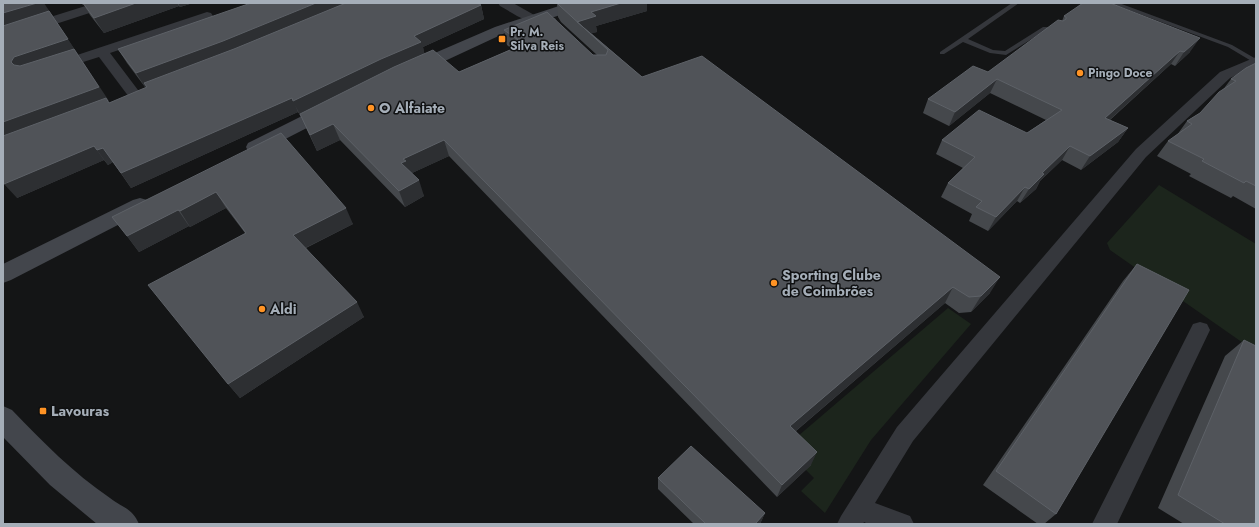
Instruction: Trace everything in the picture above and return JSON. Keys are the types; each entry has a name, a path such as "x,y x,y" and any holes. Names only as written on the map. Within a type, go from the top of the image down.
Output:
{"street":[{"path":"3,39 18,32 107,3"},
{"path":"504,3 534,19 552,21 562,31"},
{"path":"399,75 500,30 583,3"},
{"path":"44,70 207,16"},
{"path":"102,51 137,98"},
{"path":"902,524 854,516 905,434 1142,153 1225,75 1255,61"},
{"path":"122,103 151,92"},
{"path":"238,156 343,103"},
{"path":"3,274 153,198"},
{"path":"1104,524 1200,330"},
{"path":"3,418 50,468 107,515 124,524"}],"lane":[{"path":"942,53 1016,3"},
{"path":"1113,3 1230,46 1255,61"},
{"path":"963,39 992,52 1006,53 1045,28 1055,31"}],"shaded area":[{"path":"1159,185 1256,244 1256,352 1110,250 1107,243"},
{"path":"948,308 971,324 871,440 825,513 801,491 814,478 784,448"}],"building":[{"path":"3,3 37,3 3,13"},
{"path":"83,3 136,3 94,18"},
{"path":"251,3 316,3 223,41 136,73 118,49"},
{"path":"346,3 477,3 481,5 414,36 421,42 381,59 293,101 292,98 121,173 103,148 97,150 94,146 4,184 3,136 106,98 109,103 147,87 144,83 234,49"},
{"path":"557,3 621,3 591,12 596,16 577,22"},
{"path":"1083,3 1110,3 1200,38 1184,52 1180,51 1105,118 1128,128 1090,156 1070,146 1042,173 1044,174 1029,189 1025,187 996,217 976,207 982,201 948,183 975,157 942,140 979,110 1027,133 1062,110 997,79 955,112 928,99 973,66 988,72 1058,20 1063,21 1066,19 1064,16"},
{"path":"49,11 68,39 14,57 11,62 14,65 20,66 74,49 99,87 3,122 3,26"},
{"name":"Sporting Clube de Coimbrões","path":"547,12 593,55 606,55 608,50 583,27 642,77 702,56 1000,277 981,296 969,297 953,287 790,426 817,452 782,485 444,140 403,159 406,161 401,163 419,180 399,191 333,124 310,135 300,114 394,67 433,50 459,72 524,44 504,30"},
{"path":"1256,63 1256,186 1246,181 1244,183 1202,161 1204,159 1168,141 1192,124 1187,121 1200,113 1219,92 1236,81 1231,79"},
{"path":"281,133 346,208 293,235 357,302 228,384 148,285 246,233 216,192 127,236 112,217"},
{"path":"1137,264 1189,290 1056,514 996,471"},
{"path":"1244,340 1256,346 1256,517 1254,524 1225,524 1178,495"},
{"path":"691,446 765,513 755,524 706,524 658,478"}],"place":[{"name":"Pr. M. Silva Reis","path":"502,39"},
{"name":"Pingo Doce","path":"1080,73"},
{"name":"O Alfaiate","path":"371,108"},
{"name":"Sporting Clube de Coimbrões","path":"774,283"},
{"name":"Aldi","path":"262,309"},
{"name":"Lavouras","path":"43,411"}]}
